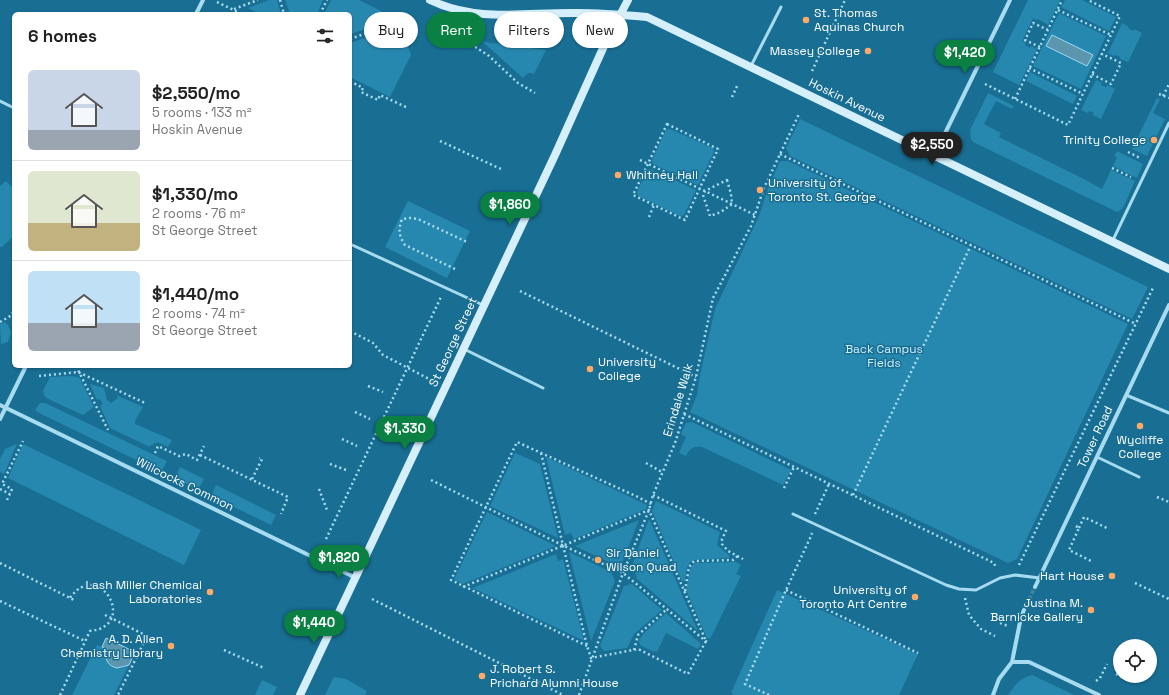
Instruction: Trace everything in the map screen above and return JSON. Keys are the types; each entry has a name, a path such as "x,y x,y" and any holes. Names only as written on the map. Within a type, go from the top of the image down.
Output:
{"street":[{"path":"197,12 203,0"},
{"name":"Hoskin Avenue","path":"430,0 452,9 487,14 517,15 572,12"},
{"name":"St George Street","path":"622,12 628,0"},
{"path":"934,156 1010,0"},
{"name":"Hoskin Avenue","path":"628,16 647,17 1169,269"},
{"name":"St George Street","path":"300,695 605,48"},
{"name":"Tower Road","path":"1035,588 1169,305"},
{"path":"0,419 25,368"},
{"name":"Willcocks Common","path":"0,405 356,578"},
{"path":"993,695 999,679 1012,662 1021,617 1024,610"},
{"path":"1012,662 1029,662 1099,695"}],"lane":[{"path":"750,67 781,7"},
{"path":"0,101 12,107"},
{"path":"1112,242 1169,123"},
{"path":"352,245 484,306"},
{"path":"464,349 543,388"},
{"path":"1126,395 1169,413"},
{"path":"1097,457 1139,477"},
{"path":"793,514 946,585 976,590 1000,578 1015,575 1040,578"}],"path":[{"path":"233,9 258,0"},
{"path":"280,0 283,12"},
{"path":"321,12 327,0"},
{"path":"812,70 846,0"},
{"path":"1015,99 1062,0"},
{"path":"985,84 1068,125 1120,16 1088,0"},
{"path":"217,2 238,12"},
{"path":"1058,10 1111,35"},
{"path":"1040,47 1025,40 1033,23 1048,30"},
{"path":"352,38 364,34"},
{"path":"477,48 489,56 518,83 535,93"},
{"path":"1092,74 1111,84 1121,63 1102,54"},
{"path":"1029,68 1083,94"},
{"path":"352,82 363,88 361,92 378,100 380,95 408,108"},
{"path":"732,97 738,84"},
{"path":"1164,96 1169,84"},
{"path":"1160,94 1169,98"},
{"name":"Erindale Walk","path":"578,695 623,573 649,510 653,495 675,443 696,377 713,298 751,226 764,188 799,114"},
{"path":"667,124 718,149 699,189 685,220 633,195 667,124"},
{"path":"440,141 501,169"},
{"path":"780,154 1136,324"},
{"path":"640,160 755,215"},
{"path":"1112,168 1141,182"},
{"path":"704,191 727,180 732,204"},
{"path":"704,191 703,195 710,216 721,212 732,204"},
{"path":"649,216 654,205"},
{"path":"455,269 405,245 400,238 399,232 402,219 418,219 467,242"},
{"path":"853,495 971,245"},
{"path":"326,539 446,288"},
{"path":"1015,575 1153,288"},
{"path":"520,291 696,377"},
{"path":"0,322 12,315"},
{"path":"352,332 374,343 383,355 433,382"},
{"path":"77,368 108,430"},
{"path":"39,376 78,372 144,403"},
{"path":"368,386 383,392"},
{"path":"355,412 370,419"},
{"path":"684,414 994,563 1000,578"},
{"path":"342,439 357,446"},
{"path":"7,500 12,489 2,484 23,441"},
{"path":"587,646 451,580 517,442 651,504"},
{"path":"155,452 158,446 178,456 186,454 197,460 204,446"},
{"path":"541,452 591,658 638,649 688,674 707,642"},
{"path":"200,455 288,497 281,514"},
{"path":"252,479 262,459 259,458"},
{"path":"646,463 662,472"},
{"path":"330,464 346,470"},
{"path":"784,488 794,467"},
{"path":"431,480 564,546 623,573 707,642"},
{"path":"769,695 745,684 811,536 814,515 829,484"},
{"path":"0,489 10,494"},
{"path":"318,489 327,510"},
{"path":"653,495 726,531 722,538 722,544 728,551 743,559"},
{"path":"1157,497 1169,502"},
{"path":"463,587 649,510 707,642"},
{"path":"1093,562 1069,550 1079,528 1084,518 1109,529"},
{"path":"1066,521 1079,528"},
{"path":"684,592 689,567 694,561 734,560 738,556"},
{"path":"0,563 76,601"},
{"path":"1135,584 1169,599"},
{"path":"60,695 90,631 96,631 103,627 111,618 113,606 107,593 98,587 90,585 82,587 74,592 70,598"},
{"path":"964,589 969,615 981,629 996,636"},
{"path":"786,590 918,653"},
{"path":"372,598 563,695"},
{"path":"0,601 65,634 85,641"},
{"path":"634,650 638,635 667,609"},
{"path":"105,615 149,637 118,695"},
{"path":"224,650 264,668"},
{"path":"1100,678 1107,664"}],"green space":[{"path":"269,0 277,0 280,12 256,12 248,8"},
{"path":"285,0 323,0 318,12 289,12"},
{"path":"331,0 359,0 383,12 364,12 364,30 352,33 352,12 325,12"},
{"path":"1028,0 1060,0 1048,25 1038,19 1033,18 1022,41 1030,48 1031,46 1037,49 1019,85 993,72"},
{"path":"1065,0 1082,0 1116,17 1109,31 1061,7"},
{"path":"1059,13 1106,36 1081,89 1033,66"},
{"path":"1122,23 1133,31 1134,29 1142,33 1128,62 1120,59 1120,57 1116,55 1114,56 1108,53"},
{"path":"364,38 364,48 409,48 411,55 390,97 352,78 352,42"},
{"path":"486,42 494,43 494,48 530,48 546,50 534,74 528,73 523,78 486,45"},
{"path":"1030,72 1077,96 1073,104 1026,81"},
{"path":"1096,80 1102,83 1101,85 1106,87 1107,85 1115,89 1101,119 1093,115 1094,113 1089,111 1088,113 1081,110"},
{"path":"988,93 1014,106 1012,109 996,101 984,124 1001,133 999,137 1102,189 1111,170 1135,181 1123,208 1118,212 1115,211 973,142 971,139 970,130"},
{"path":"1157,98 1160,99 1153,113 1165,119 1147,156 1132,149"},
{"path":"800,119 1148,287 1132,319 790,156 786,148"},
{"path":"670,129 713,148 714,152 698,185 653,164 652,160 666,130"},
{"path":"1117,151 1143,164 1137,178 1113,166 1117,157 1114,156"},
{"name":"Back Campus Fields","path":"780,161 788,161 1128,324 1017,559 1008,563 690,412 697,395 715,309 759,216 768,188"},
{"path":"651,169 696,190 684,215 680,216 638,196 637,192 647,170"},
{"path":"6,181 12,187 12,238 2,247 0,247 0,186"},
{"path":"408,201 470,231 447,278 385,247"},
{"path":"4,322 8,325 11,333 8,342 1,344 0,324"},
{"path":"50,377 78,377 80,379 94,407 83,415 48,399 44,395 43,391"},
{"path":"90,384 104,388 107,400 111,403 118,398 116,395 143,407 135,421 135,424 172,440 168,447 157,442 156,444 154,443 153,445 150,445 150,447 110,428 100,406 103,404 100,399 97,400"},
{"path":"40,403 45,403 167,461 161,472 39,413 35,410"},
{"path":"692,422 791,470 783,485 702,447 692,448 686,456 679,453 686,437 681,434 686,423"},
{"path":"17,444 4,474 0,472 0,459 5,449"},
{"path":"23,444 201,530 184,565 8,478"},
{"path":"515,453 540,464 558,538 490,506"},
{"path":"546,457 647,505 646,509 574,539 571,533 565,535"},
{"path":"180,467 204,479 198,490 175,478"},
{"path":"216,485 276,515 271,525 211,496"},
{"path":"656,501 720,532 717,545 730,556 728,558 691,561 686,572 685,581 682,581 652,511"},
{"path":"487,512 556,546 463,584 454,579"},
{"path":"649,519 698,631 637,579 633,563"},
{"path":"639,520 623,561 615,565 575,546"},
{"path":"569,552 611,572 615,581 591,641"},
{"path":"556,554 558,561 563,559 584,641 473,588"},
{"path":"736,562 741,565 736,574 741,576 710,639 707,638 686,590 691,567 695,563"},
{"path":"632,584 662,610 634,634 627,648 604,651 600,646 624,586"},
{"path":"777,590 918,654 899,695 734,695 731,693"},
{"path":"666,613 701,644 698,649 666,633 657,652 640,645 639,640 644,633"},
{"path":"97,645 107,649 107,661 112,666 120,667 129,665 114,695 72,695"},
{"path":"1032,675 1074,695 1008,695 1018,682"},
{"path":"334,677 346,679 367,691 365,695 325,695"},
{"path":"262,680 277,687 273,695 255,695"}],"shaded area":[{"path":"1052,35 1093,55 1087,66 1046,46"},
{"path":"106,638 135,652 129,665 117,668 107,661 107,649 102,647"}],"tunnel":[{"path":"1024,610 1035,587"}],"place":[{"name":"St. Thomas Aquinas Church","path":"806,20"},
{"name":"Massey College","path":"868,51"},
{"name":"Trinity College","path":"1154,140"},
{"name":"Whitney Hall","path":"618,175"},
{"name":"University of Toronto St. George","path":"760,190"},
{"name":"University College","path":"590,369"},
{"name":"Wycliffe College","path":"1140,426"},
{"name":"Sir Daniel Wilson Quad","path":"598,560"},
{"name":"Hart House","path":"1112,576"},
{"name":"Lash Miller Chemical Laboratories","path":"210,592"},
{"name":"University of Toronto Art Centre","path":"915,597"},
{"name":"Justina M. Barnicke Gallery","path":"1091,610"},
{"name":"A. D. Allen Chemistry Library","path":"171,646"},
{"name":"J. Robert S. Prichard Alumni House","path":"482,676"}]}
